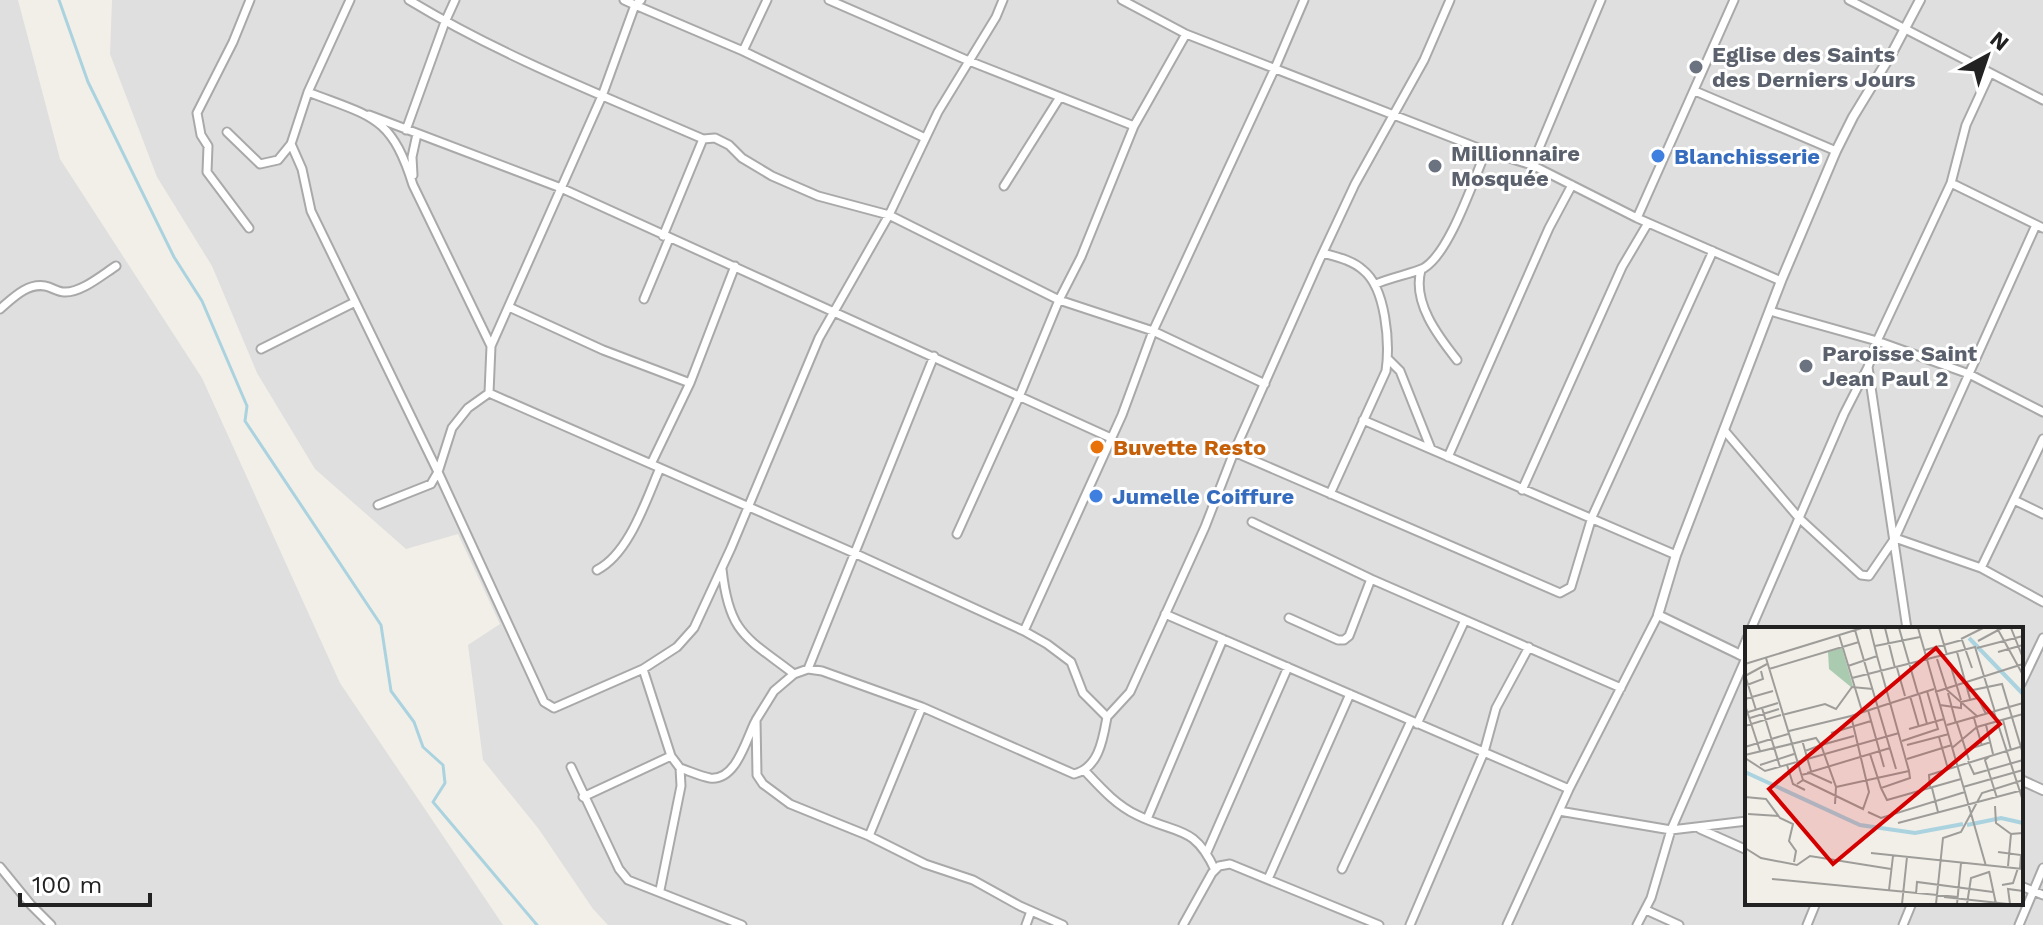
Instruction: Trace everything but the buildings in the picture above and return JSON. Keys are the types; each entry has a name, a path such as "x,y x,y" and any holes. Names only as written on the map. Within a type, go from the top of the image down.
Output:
{"street":[{"path":"249,228 207,172 208,146 201,135 197,113 233,42 250,0"},
{"path":"227,132 260,164 278,160 291,144 308,92 350,0"},
{"path":"409,0 445,22 602,96 703,139 715,138 772,176 818,196 889,215 1059,300 1153,331 1265,384"},
{"path":"406,130 455,0"},
{"path":"624,0 638,2 925,138"},
{"path":"743,51 767,0"},
{"path":"829,0 969,61 1134,126"},
{"path":"291,144 302,169 311,211 438,472 544,702 554,708 643,669 677,647 694,628 819,338 889,215 925,138 1003,0"},
{"path":"1024,631 1111,438 1153,331 1304,0"},
{"path":"680,768 712,778 725,776 733,767 774,691 794,674 808,669 822,671 922,707 1074,774 1085,771 1094,762 1107,717 1130,692 1355,184 1424,60 1450,0"},
{"path":"1532,165 1601,0"},
{"path":"1637,218 1734,0"},
{"path":"1849,0 2043,100"},
{"path":"1507,925 1569,789 1658,615 1676,555 1781,281 1836,151 1920,0"},
{"path":"1128,1 1186,34 1486,151 1532,165 1637,218 1781,281"},
{"path":"489,393 491,346 602,96 638,2"},
{"path":"957,534 1059,300 1081,257 1134,126 1186,34"},
{"path":"1752,627 1852,396 1951,183 1966,125 1990,73"},
{"path":"1695,91 1836,151"},
{"path":"308,92 561,188 1111,438"},
{"path":"1004,186 1060,97"},
{"path":"369,115 392,134 413,185 491,346"},
{"path":"413,185 412,157 417,134"},
{"path":"644,299 703,139"},
{"path":"1376,284 1421,270 1435,259 1444,246 1486,151"},
{"path":"1724,430 1799,518 1865,577 1869,576 1895,538 2040,226 1951,183"},
{"path":"1448,457 1543,248 1549,228 1572,185"},
{"path":"1522,490 1622,267 1648,223"},
{"path":"1234,452 1560,593 1571,587 1592,517 1713,251"},
{"path":"1323,253 1354,263 1376,284 1386,325 1388,359 1386,371 1330,494"},
{"path":"0,309 33,286 45,286 65,293 90,283 116,266"},
{"path":"651,464 690,383 735,266"},
{"path":"1421,270 1419,285 1433,330 1457,360"},
{"path":"261,349 355,302"},
{"path":"509,307 603,350 690,383"},
{"path":"1770,311 1877,341 1969,374 2043,412"},
{"path":"808,669 934,356"},
{"path":"1388,359 1400,371 1431,449"},
{"path":"1868,367 1907,627"},
{"path":"378,505 431,484 452,428 468,408 489,393"},
{"path":"489,393 1024,631 1071,662 1083,693 1107,717"},
{"path":"1363,420 1676,555"},
{"path":"1981,568 2043,439"},
{"path":"597,570 615,556 638,519 660,468"},
{"path":"2014,500 2043,514"},
{"path":"1252,522 1371,579 1621,688"},
{"path":"1895,538 1981,568 2043,602"},
{"path":"722,568 725,595 733,620 744,635 794,674"},
{"path":"1289,618 1344,640 1349,636 1371,579"},
{"path":"1165,614 1569,789"},
{"path":"1637,925 1646,910 1671,830 1744,657 1658,615"},
{"path":"1342,869 1465,620"},
{"path":"2023,680 2043,638"},
{"path":"1147,819 1223,639"},
{"path":"1410,925 1484,752 1496,708 1529,647"},
{"path":"1207,852 1288,667"},
{"path":"643,669 671,756 680,768 681,786 660,890"},
{"path":"1268,879 1350,694"},
{"path":"869,836 922,707"},
{"path":"756,720 757,775 763,784 790,804 869,836 925,864 973,880 1063,925"},
{"path":"583,797 671,756"},
{"path":"571,767 619,869 628,880 660,890 742,925"},
{"path":"1085,771 1122,807 1197,839 1215,870"},
{"path":"2023,781 2043,790"},
{"path":"1559,811 1671,830 1745,821"},
{"path":"1698,828 1745,849"},
{"path":"1183,925 1215,870 1230,864 1379,925"},
{"path":"0,867 51,925"},
{"path":"2019,925 2043,868"},
{"path":"2023,887 2043,895"},
{"path":"1807,925 1815,905"},
{"path":"1903,925 1911,905"},
{"path":"1646,910 1679,925"},
{"path":"1026,925 1031,911"}],"shaded area":[{"path":"0,0 18,0 60,159 202,378 340,683 503,925 0,925"},
{"path":"112,0 2043,0 2043,925 608,925 593,909 538,828 483,760 468,645 500,624 458,534 406,549 315,469 257,373 212,266 157,177 110,54"}],"waterway":[{"path":"59,0 88,82 174,257 202,301 247,406 245,421 381,625 391,691 414,722 423,747 443,765 445,783 433,802 537,925"}],"place":[{"name":"Eglise des Saints des Derniers Jours","path":"1696,67"},
{"name":"Blanchisserie","path":"1658,156"},
{"name":"Millionnaire Mosquée","path":"1435,166"},
{"name":"Paroisse Saint Jean Paul 2","path":"1806,366"},
{"name":"Buvette Resto","path":"1097,447"},
{"name":"Jumelle Coiffure","path":"1096,496"}]}
